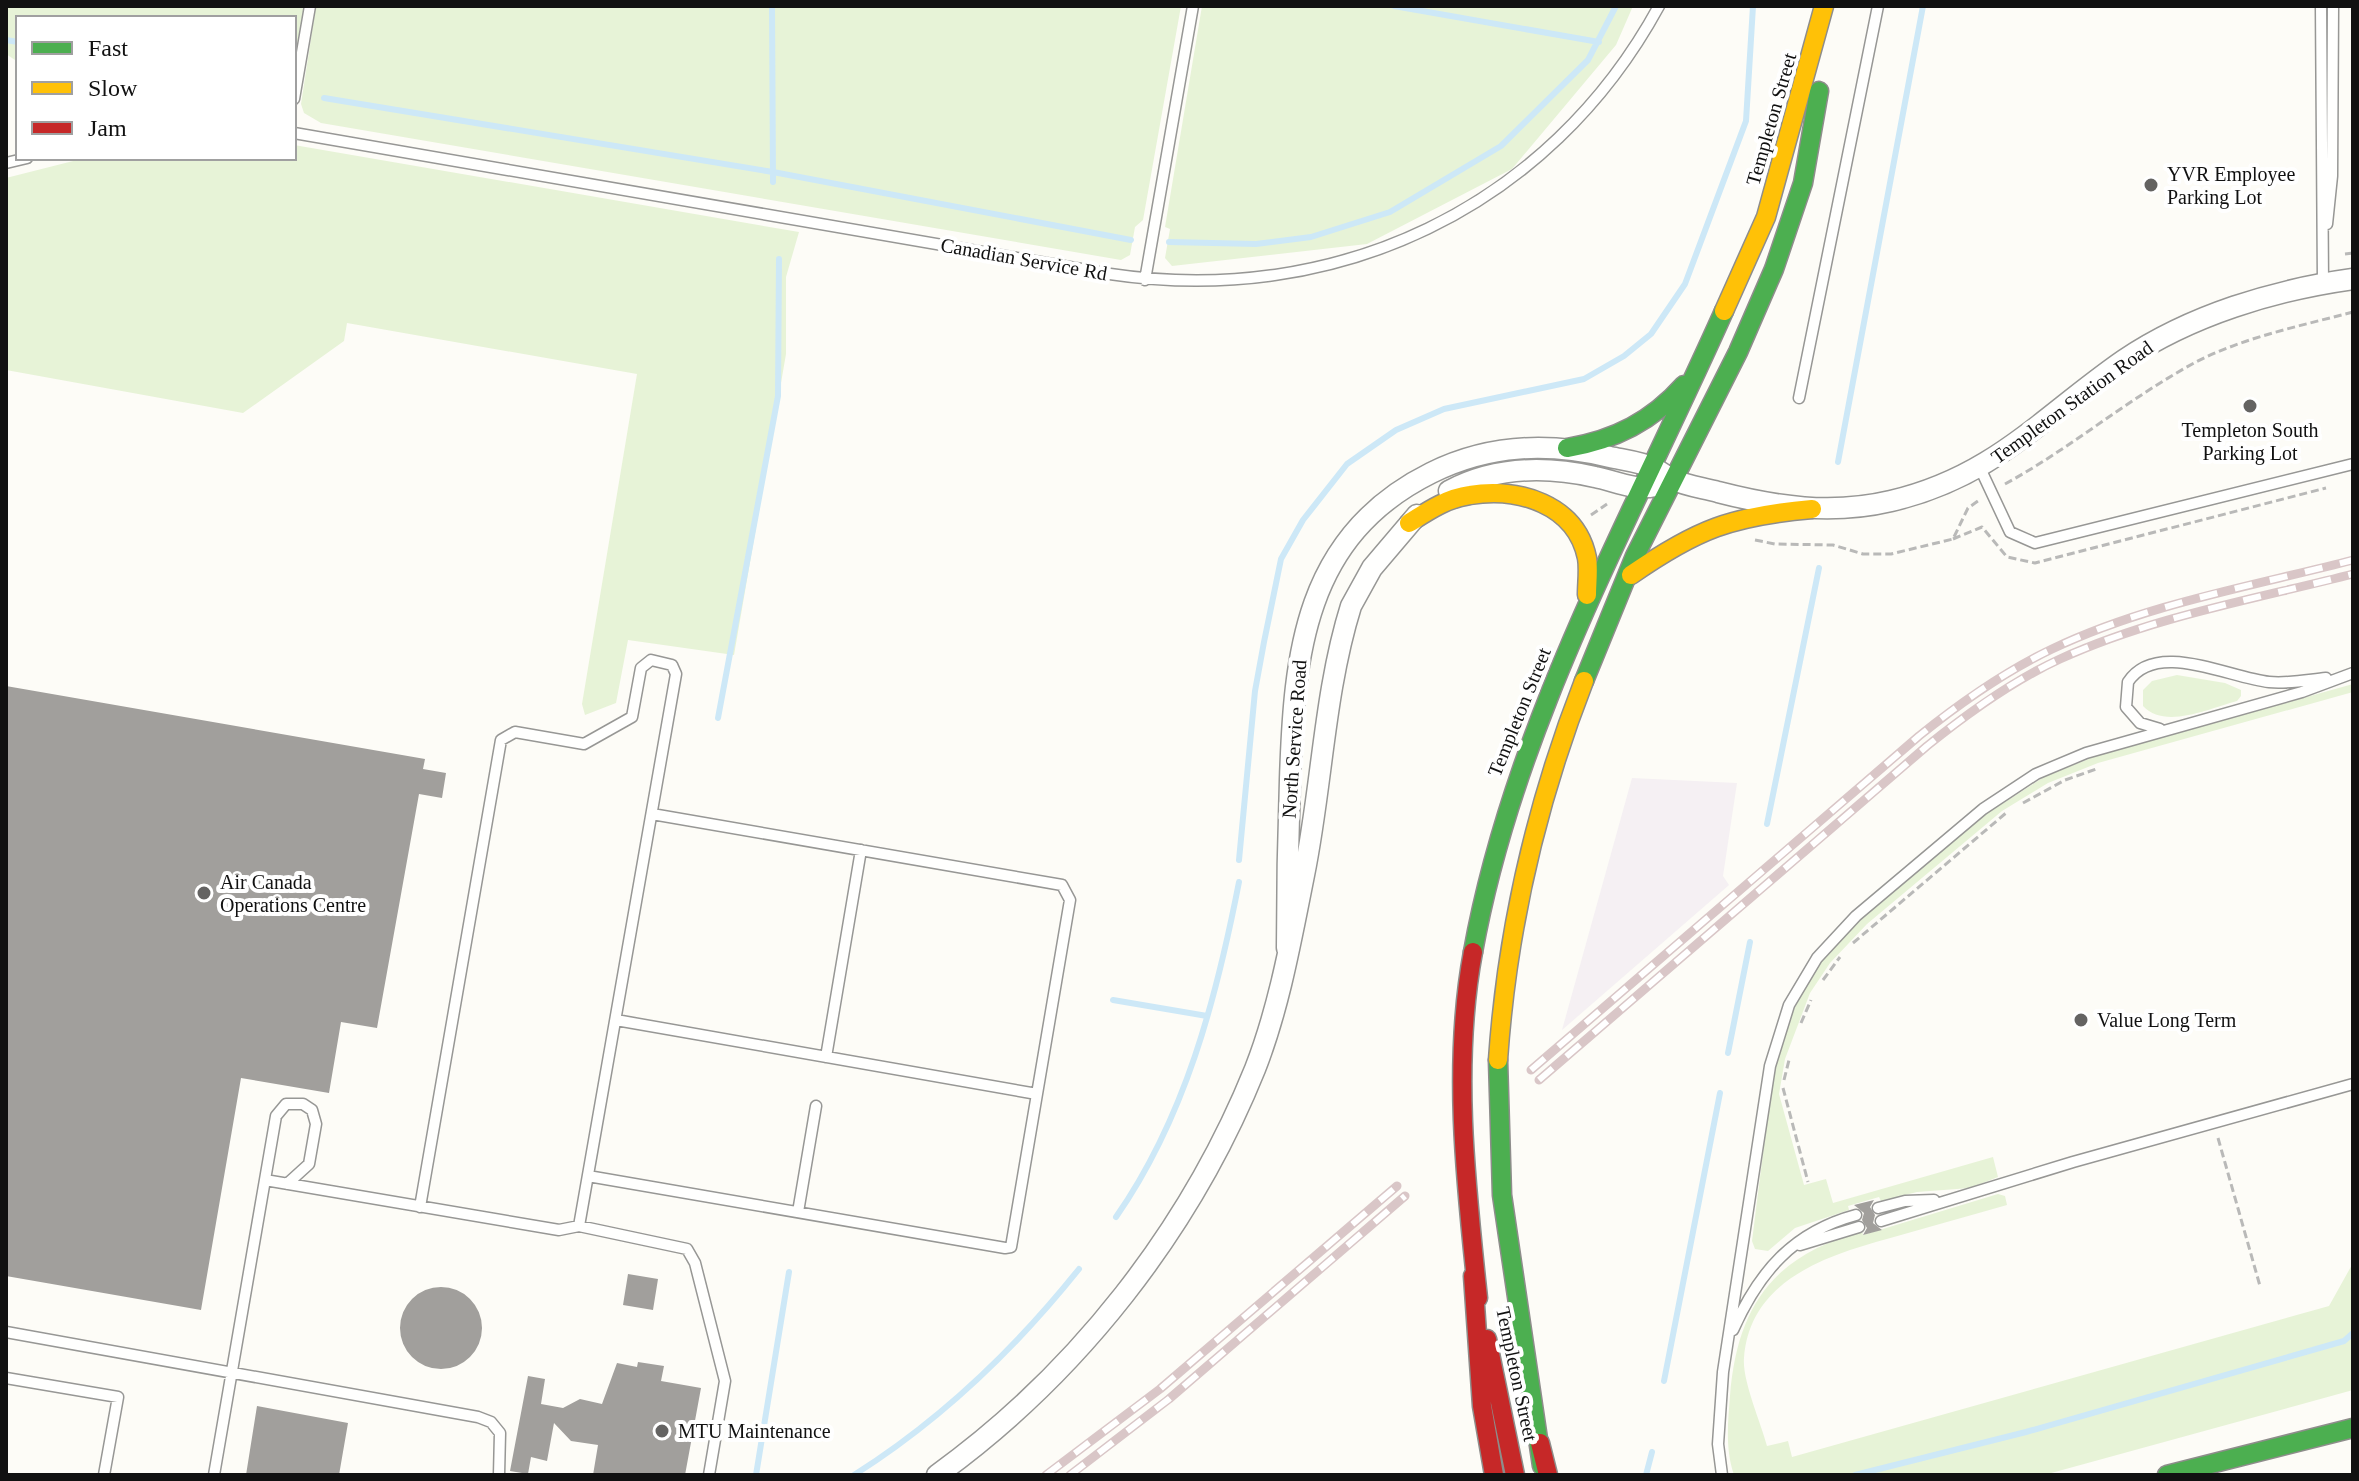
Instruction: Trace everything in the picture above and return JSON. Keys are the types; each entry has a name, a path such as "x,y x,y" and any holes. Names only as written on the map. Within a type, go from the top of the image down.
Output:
{"street":[{"name":"Templeton Street","path":"1515,1475 1473,1276 1463,1155 1467,983 1482,901 1509,799 1584,611 1716,333 1766,217 1824,6"},
{"name":"Templeton Street","path":"1546,1475 1521,1337 1501,1190 1498,1129 1502,1012 1521,884 1536,825 1579,694 1630,576 1741,349 1776,266 1804,180 1830,6"},
{"name":"Templeton Station Road","path":"1652,467 1674,481 1775,506 1812,509 1891,501 1980,468 2154,342 2225,310 2353,279"},
{"path":"1567,448 1603,442 1644,423 1683,385 1716,333"},
{"name":"North Service Road","path":"1287,948 1295,686 1303,634 1329,569 1368,518 1419,479 1454,463 1490,452 1528,447 1567,448 1652,467"},
{"name":"North Service Road","path":"937,1475 1014,1413 1078,1349 1172,1226 1220,1142 1255,1067 1275,1008 1304,874 1345,626 1366,577 1409,523 1429,504 1456,487 1522,470 1578,473 1641,489 1674,481"},
{"path":"1409,523 1431,507 1463,497 1498,493 1539,498 1568,519 1585,547 1589,569 1584,611"},
{"path":"1630,576 1689,535 1714,524 1749,514 1812,509"},
{"path":"1473,1276 1482,1406 1494,1475"},
{"path":"2167,1475 2353,1428"}],"lane":[{"path":"296,87 310,6"},
{"path":"1145,280 1193,6"},
{"name":"Canadian Service Rd","path":"296,133 1145,280 1216,283 1297,274 1375,252 1437,226 1498,189 1558,139 1627,60 1659,6"},
{"path":"1799,398 1878,6"},
{"path":"2321,6 2323,284"},
{"path":"2322,253 2332,176 2333,6"},
{"path":"1980,468 2010,532 2035,543 2353,464"},
{"path":"420,1207 501,740 515,732 590,743 632,717 644,662 672,665 676,674 579,1226"},
{"path":"2167,729 2140,723 2126,707 2128,682 2147,665 2176,663 2269,682 2353,673"},
{"path":"1722,1475 1718,1444 1727,1343 1770,1066 1789,1005 1817,958 1856,916 1983,809 2054,765 2167,729 2302,692 2340,676"},
{"path":"588,1176 1011,1247 1070,900 1066,889 1057,883 652,814"},
{"path":"826,1057 861,850"},
{"path":"616,1020 1037,1094"},
{"path":"1881,1221 2353,1084"},
{"path":"214,1475 278,1112 286,1104 298,1102 312,1110 316,1124 309,1164 287,1184"},
{"path":"798,1212 816,1106"},
{"path":"265,1180 559,1230 579,1226 673,1244 690,1254 725,1381 709,1475"},
{"path":"1878,1208 1905,1201 1948,1200"},
{"path":"1727,1343 1750,1293 1788,1251 1818,1227 1856,1215"},
{"path":"1788,1251 1859,1227"},
{"path":"6,1332 485,1419 495,1425 502,1438 499,1475"},
{"path":"6,1378 118,1397 104,1475"}],"path":[{"path":"2345,254 2353,253"},
{"path":"2010,481 2197,361 2269,333 2353,312"},
{"path":"1745,538 1775,544 1833,545 1863,554 1891,554 1953,539 1968,508 1982,498"},
{"path":"1585,520 1607,504"},
{"path":"2020,804 2065,780 2099,768"},
{"path":"1851,945 2007,813"},
{"path":"1821,984 1842,955"},
{"path":"1796,1034 1816,991"},
{"path":"1791,1049 1784,1099 1808,1182"},
{"path":"2217,1134 2260,1286"}],"shaded area":[{"path":"1632,778 1737,783 1723,876 1729,885 1562,1030"}],"green space":[{"path":"6,6 304,6 296,51 296,16 16,16 16,61 6,54"},
{"path":"316,6 1181,6 1143,220 1135,227 1130,255 1121,260 321,123 304,113 301,104"},
{"path":"1202,6 1633,6 1616,45 1512,169 1367,244 1172,266 1165,258 1170,229 1165,227"},
{"path":"296,145 799,232 786,277 786,354 734,655 628,640 616,703 585,715 582,704 637,374 347,323 344,341 243,413 6,370 6,178 77,160 296,160"},
{"path":"2177,675 2225,683 2241,690 2241,696 2237,701 2175,717 2152,713 2143,706 2143,690 2152,681"},
{"path":"2353,684 2353,692 2098,763 2048,783 2002,811 1867,924 1830,963 1810,993 1785,1059 1779,1094 1804,1185 1826,1179 1833,1203 1993,1157 1998,1177 1970,1188 1917,1192 1881,1201 1879,1197 1848,1206 1849,1210 1795,1228 1768,1251 1755,1249 1752,1241 1773,1074 1781,1040 1803,989 1823,958 1848,931 1983,816 2044,777 2096,756"},
{"path":"1998,1194 2005,1196 2007,1205 1850,1250 1800,1272 1779,1287 1762,1306 1750,1330 1744,1358 1749,1389 1767,1446 1788,1441 1792,1457 2329,1306 2353,1263 2353,1390 2044,1475 1734,1475 1728,1436 1734,1364 1751,1311 1765,1289 1805,1255 1831,1242"}],"building":[{"name":"Air Canada Operations Centre","path":"6,686 425,759 423,769 446,773 442,798 419,794 377,1028 341,1022 329,1093 241,1078 201,1310 6,1276"},
{"path":"1874,1200 1870,1207 1875,1215 1873,1223 1882,1230 1863,1235 1867,1228 1862,1220 1864,1213 1854,1205"},
{"path":"628,1274 658,1279 653,1310 623,1305"},
{"path":"441,1287 457,1290 470,1299 479,1312 482,1328 479,1344 470,1357 457,1366 441,1369 425,1366 412,1357 403,1344 400,1328 403,1312 412,1299 425,1290"},
{"path":"638,1362 664,1366 661,1381 701,1388 685,1475 593,1475 598,1445 571,1441 554,1423 547,1461 531,1457 528,1474 510,1471 528,1376 545,1379 541,1404 563,1408 580,1399 602,1404 617,1363 637,1367"},
{"path":"257,1406 348,1423 339,1475 246,1475"}],"waterway":[{"path":"772,6 773,182"},
{"path":"1394,6 1599,42"},
{"path":"1169,242 1256,244 1311,237 1390,212 1501,146 1588,60 1616,6"},
{"path":"1239,860 1255,691 1264,642 1281,559 1303,520 1347,464 1396,430 1444,409 1584,379 1624,356 1651,334 1685,284 1746,121 1753,6"},
{"path":"1838,462 1923,6"},
{"path":"6,40 16,42"},
{"path":"324,98 773,172 1131,240"},
{"path":"718,718 778,396 779,259"},
{"path":"1767,824 1819,568"},
{"path":"1116,1217 1161,1139 1195,1057 1220,970 1239,882"},
{"path":"1728,1053 1750,942"},
{"path":"1113,1000 1207,1016"},
{"path":"1664,1381 1720,1093"},
{"path":"854,1475 947,1407 1003,1355 1079,1269"},
{"path":"756,1475 789,1272"},
{"path":"1855,1475 2026,1432 2344,1341 2353,1333"},
{"path":"1646,1475 1652,1452"}],"railway":[{"path":"1531,1070 1919,736 2000,678 2052,649 2125,620 2200,597 2353,560"},
{"path":"1539,1080 1927,746 2008,687 2095,644 2167,620 2353,574"},
{"path":"1046,1475 1160,1389 1397,1186"},
{"path":"1070,1475 1169,1399 1405,1196"}],"traffic: fast":[{"path":"1584,681 1635,556 1738,352 1774,269 1803,183 1819,91"},
{"path":"1473,952 1492,868 1516,785 1546,704 1579,624 1724,311"},
{"path":"1567,448 1601,440 1632,427 1659,409 1684,385"},
{"path":"1498,1060 1502,1195 1542,1466"},
{"path":"2167,1475 2353,1428"}],"traffic: slow":[{"path":"1724,311 1766,217 1824,6"},
{"path":"1409,523 1446,502 1470,495 1507,494 1542,503 1558,512 1581,539 1588,562 1587,595"},
{"path":"1631,575 1676,546 1716,527 1759,516 1812,509"},
{"path":"1498,1060 1508,962 1526,867 1552,774 1584,681"}],"traffic: jam":[{"path":"1473,952 1463,1038 1462,1081 1466,1169 1478,1298"},
{"path":"1473,1276 1482,1406 1494,1475"},
{"path":"1487,1339 1515,1475"},
{"path":"1540,1443 1548,1475"}],"place":[{"name":"YVR Employee Parking Lot","path":"2151,185"},
{"name":"Templeton South Parking Lot","path":"2250,406"},
{"name":"Air Canada Operations Centre","path":"204,893"},
{"name":"Value Long Term","path":"2081,1020"},
{"name":"MTU Maintenance","path":"662,1431"}]}
